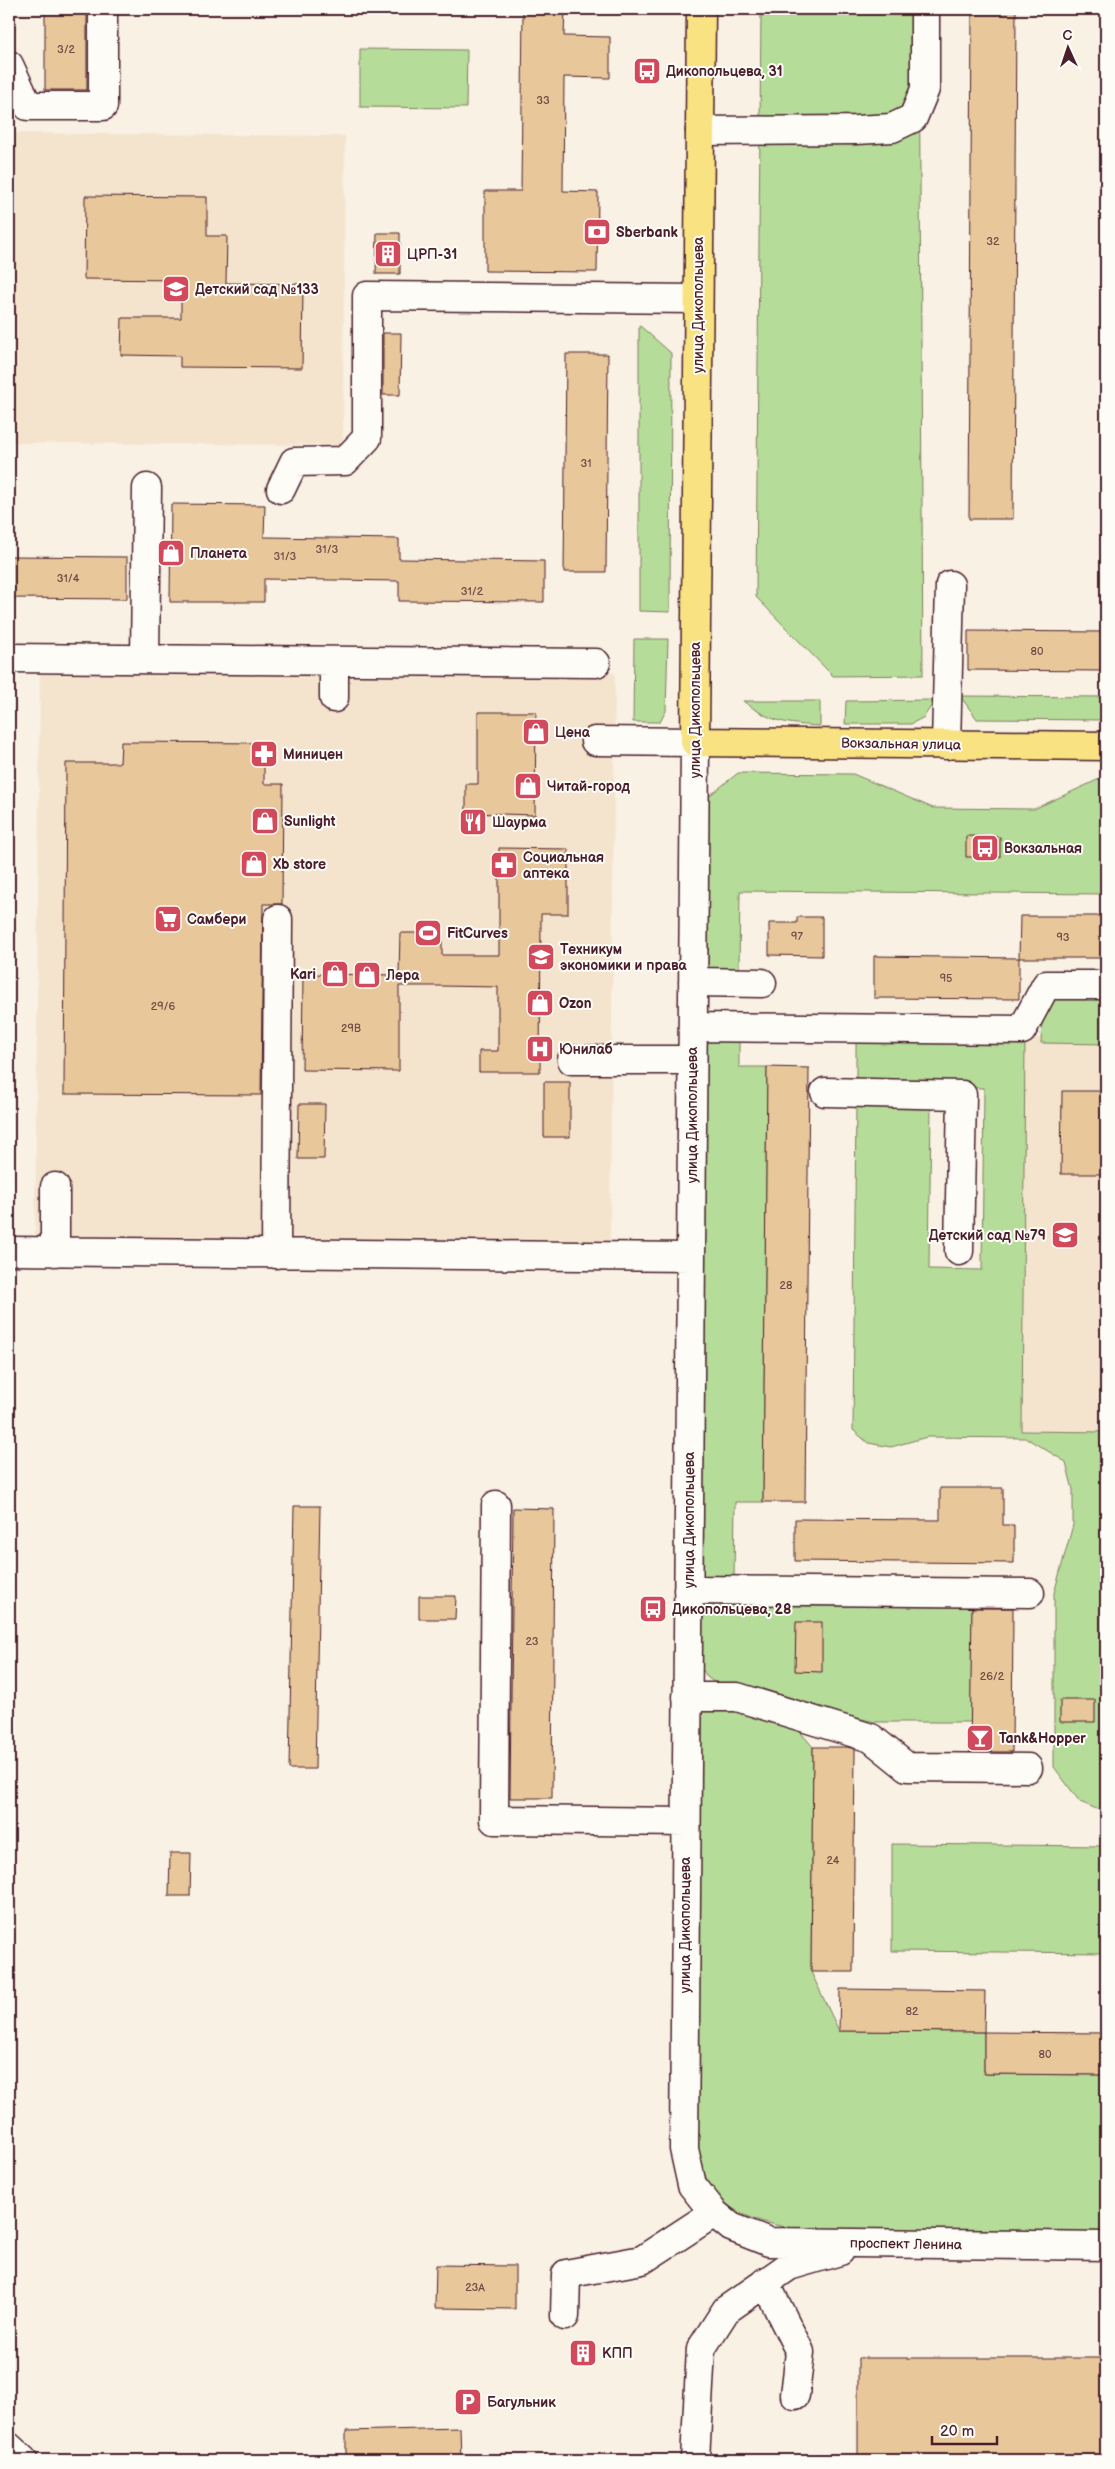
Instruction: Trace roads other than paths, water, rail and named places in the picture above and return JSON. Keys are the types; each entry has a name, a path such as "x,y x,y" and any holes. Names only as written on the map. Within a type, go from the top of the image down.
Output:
{"main road":[{"name":"улица Дикопольцева","path":"695,742 700,9"},
{"name":"Вокзальная улица","path":"695,742 1106,746"}],"street":[{"path":"9,65 28,106 103,106 103,9"},
{"path":"700,131 892,128 913,118 925,89 925,9"},
{"path":"281,489 294,462 345,461 366,438 367,296 698,298"},
{"path":"145,659 147,488"},
{"path":"946,744 950,585"},
{"path":"9,658 596,663"},
{"path":"334,661 334,698"},
{"path":"595,741 695,742"},
{"name":"улица Дикопольцева","path":"695,742 684,2149 692,2185 714,2213"},
{"path":"276,1254 278,919"},
{"path":"693,982 762,983"},
{"path":"693,1027 1022,1030 1046,984 1106,985"},
{"path":"572,1060 692,1060"},
{"path":"825,1092 962,1095 959,1251"},
{"path":"55,1252 56,1187"},
{"path":"9,1251 691,1257"},
{"path":"496,1505 494,1820 686,1822"},
{"path":"688,1590 1030,1593"},
{"path":"687,1697 737,1697 871,1738 907,1767 1028,1768"},
{"path":"566,2316 566,2274 642,2260 714,2213"},
{"name":"проспект Ленина","path":"714,2213 731,2227 769,2242 1106,2246"},
{"path":"694,2460 701,2349 726,2310 790,2266 866,2243"},
{"path":"766,2282 800,2352 795,2395"},
{"path":"9,2447 23,2460"}],"place":[{"name":"Дикопольцева, 31","path":"647,71"},
{"name":"Sberbank","path":"597,232"},
{"name":"ЦРП-31","path":"388,254"},
{"name":"Детский сад №133","path":"176,289"},
{"name":"Планета","path":"171,553"},
{"name":"Цена","path":"536,732"},
{"name":"Миницен","path":"264,754"},
{"name":"Читай-город","path":"528,786"},
{"name":"Sunlight","path":"265,821"},
{"name":"Шаурма","path":"473,822"},
{"name":"Вокзальная","path":"985,848"},
{"name":"Xb store","path":"254,864"},
{"name":"Социальная аптека","path":"504,865"},
{"name":"Самбери","path":"168,919"},
{"name":"FitCurves","path":"428,933"},
{"name":"Техникум экономики и права","path":"541,957"},
{"name":"Kari","path":"335,974"},
{"name":"Лера","path":"367,975"},
{"name":"Ozon","path":"540,1003"},
{"name":"Юнилаб","path":"540,1049"},
{"name":"Детский сад №79","path":"1065,1235"},
{"name":"Дикопольцева, 28","path":"653,1609"},
{"name":"Tank&Hopper","path":"980,1738"},
{"name":"КПП","path":"583,2353"},
{"name":"Багульник","path":"468,2402"}]}
